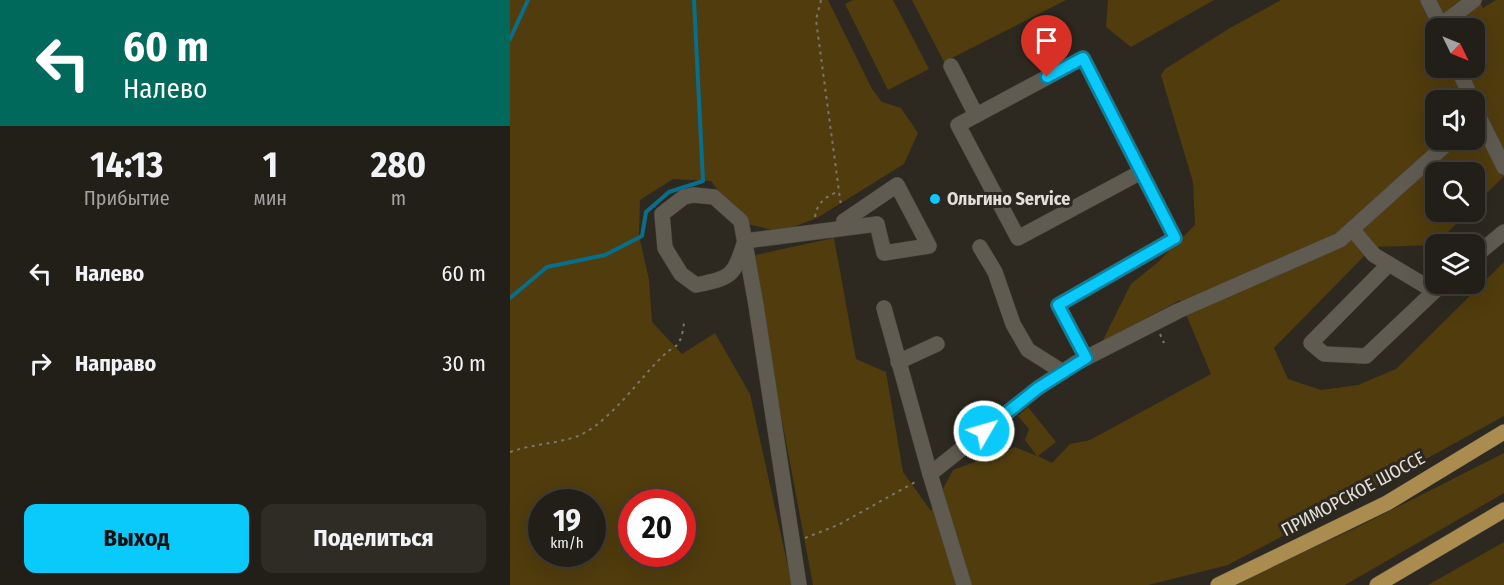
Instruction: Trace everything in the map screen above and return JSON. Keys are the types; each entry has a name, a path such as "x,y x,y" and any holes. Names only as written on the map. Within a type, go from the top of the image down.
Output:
{"main road":[{"name":"ПРИМОРСКОЕ ШОССЕ","path":"1218,585 1387,503 1504,432"},
{"path":"1377,585 1504,510"}],"lane":[{"path":"1428,0 1437,18"},
{"path":"1452,18 1474,0"},
{"path":"1086,358 1058,305 1175,238 1083,58 958,125 1018,238 1141,172"},
{"path":"951,66 976,115"},
{"path":"1485,130 1504,167"},
{"path":"930,474 1038,388 1086,358 1178,312 1340,240 1440,150"},
{"path":"746,241 814,232 844,220 897,185 929,246 884,253 877,224 844,220"},
{"path":"746,241 736,269 722,279 696,285 681,274 665,248 662,214 684,197 714,196 741,221 746,241 799,585"},
{"path":"1352,229 1374,255 1425,281"},
{"path":"1485,248 1504,232"},
{"path":"980,247 995,272 1013,324 1028,350 1063,372"},
{"path":"1389,264 1311,343 1324,354 1366,356 1431,294"},
{"path":"884,308 930,474 964,585"},
{"path":"898,362 937,344"}],"path":[{"path":"821,0 816,20 837,192 844,220"},
{"path":"814,232 816,209 824,198 837,192"},
{"path":"510,452 565,440 585,432 624,399 666,353 678,344 684,323"},
{"path":"1161,338 1164,343"},
{"path":"805,538 838,525 930,474"}],"shaded area":[{"path":"510,0 828,0 872,89 882,102 901,108 918,133 904,164 817,218 780,232 743,223 711,181 673,179 640,200 639,235 649,280 652,322 682,354 715,333 750,394 792,585 510,585"},
{"path":"853,0 893,0 929,69 888,90 845,4"},
{"path":"912,0 1066,0 944,62"},
{"path":"1108,0 1214,0 1131,47 1106,27"},
{"path":"1281,0 1479,0 1483,8 1496,0 1504,0 1504,176 1485,195 1485,162 1425,162 1425,222 1458,222 1446,234 1425,234 1425,245 1373,247 1274,348 1288,379 1321,390 1358,385 1396,369 1472,294 1485,294 1485,281 1504,262 1504,416 1228,565 1148,585 813,585 751,256 834,238 856,359 886,372 903,472 931,511 953,470 1015,447 1037,456 1025,440 1029,429 1018,416 1028,407 1056,442 1038,456 1052,463 1070,444 1090,440 1211,374 1180,300 1102,342 1131,284 1157,263 1195,225 1193,182 1161,75 1165,69 1230,28"},
{"path":"1504,453 1504,493 1345,585 1233,585 1356,528"},
{"path":"1504,542 1504,585 1428,585"}],"waterway":[{"path":"510,39 528,0"},
{"path":"510,298 547,267 605,255 642,236 646,212 669,192 703,181 694,0"}],"place":[{"name":"Ольгино Service","path":"935,199"}],"route":[{"path":"984,431 1038,388 1086,358 1058,305 1175,238 1083,58 1047,77"}]}
